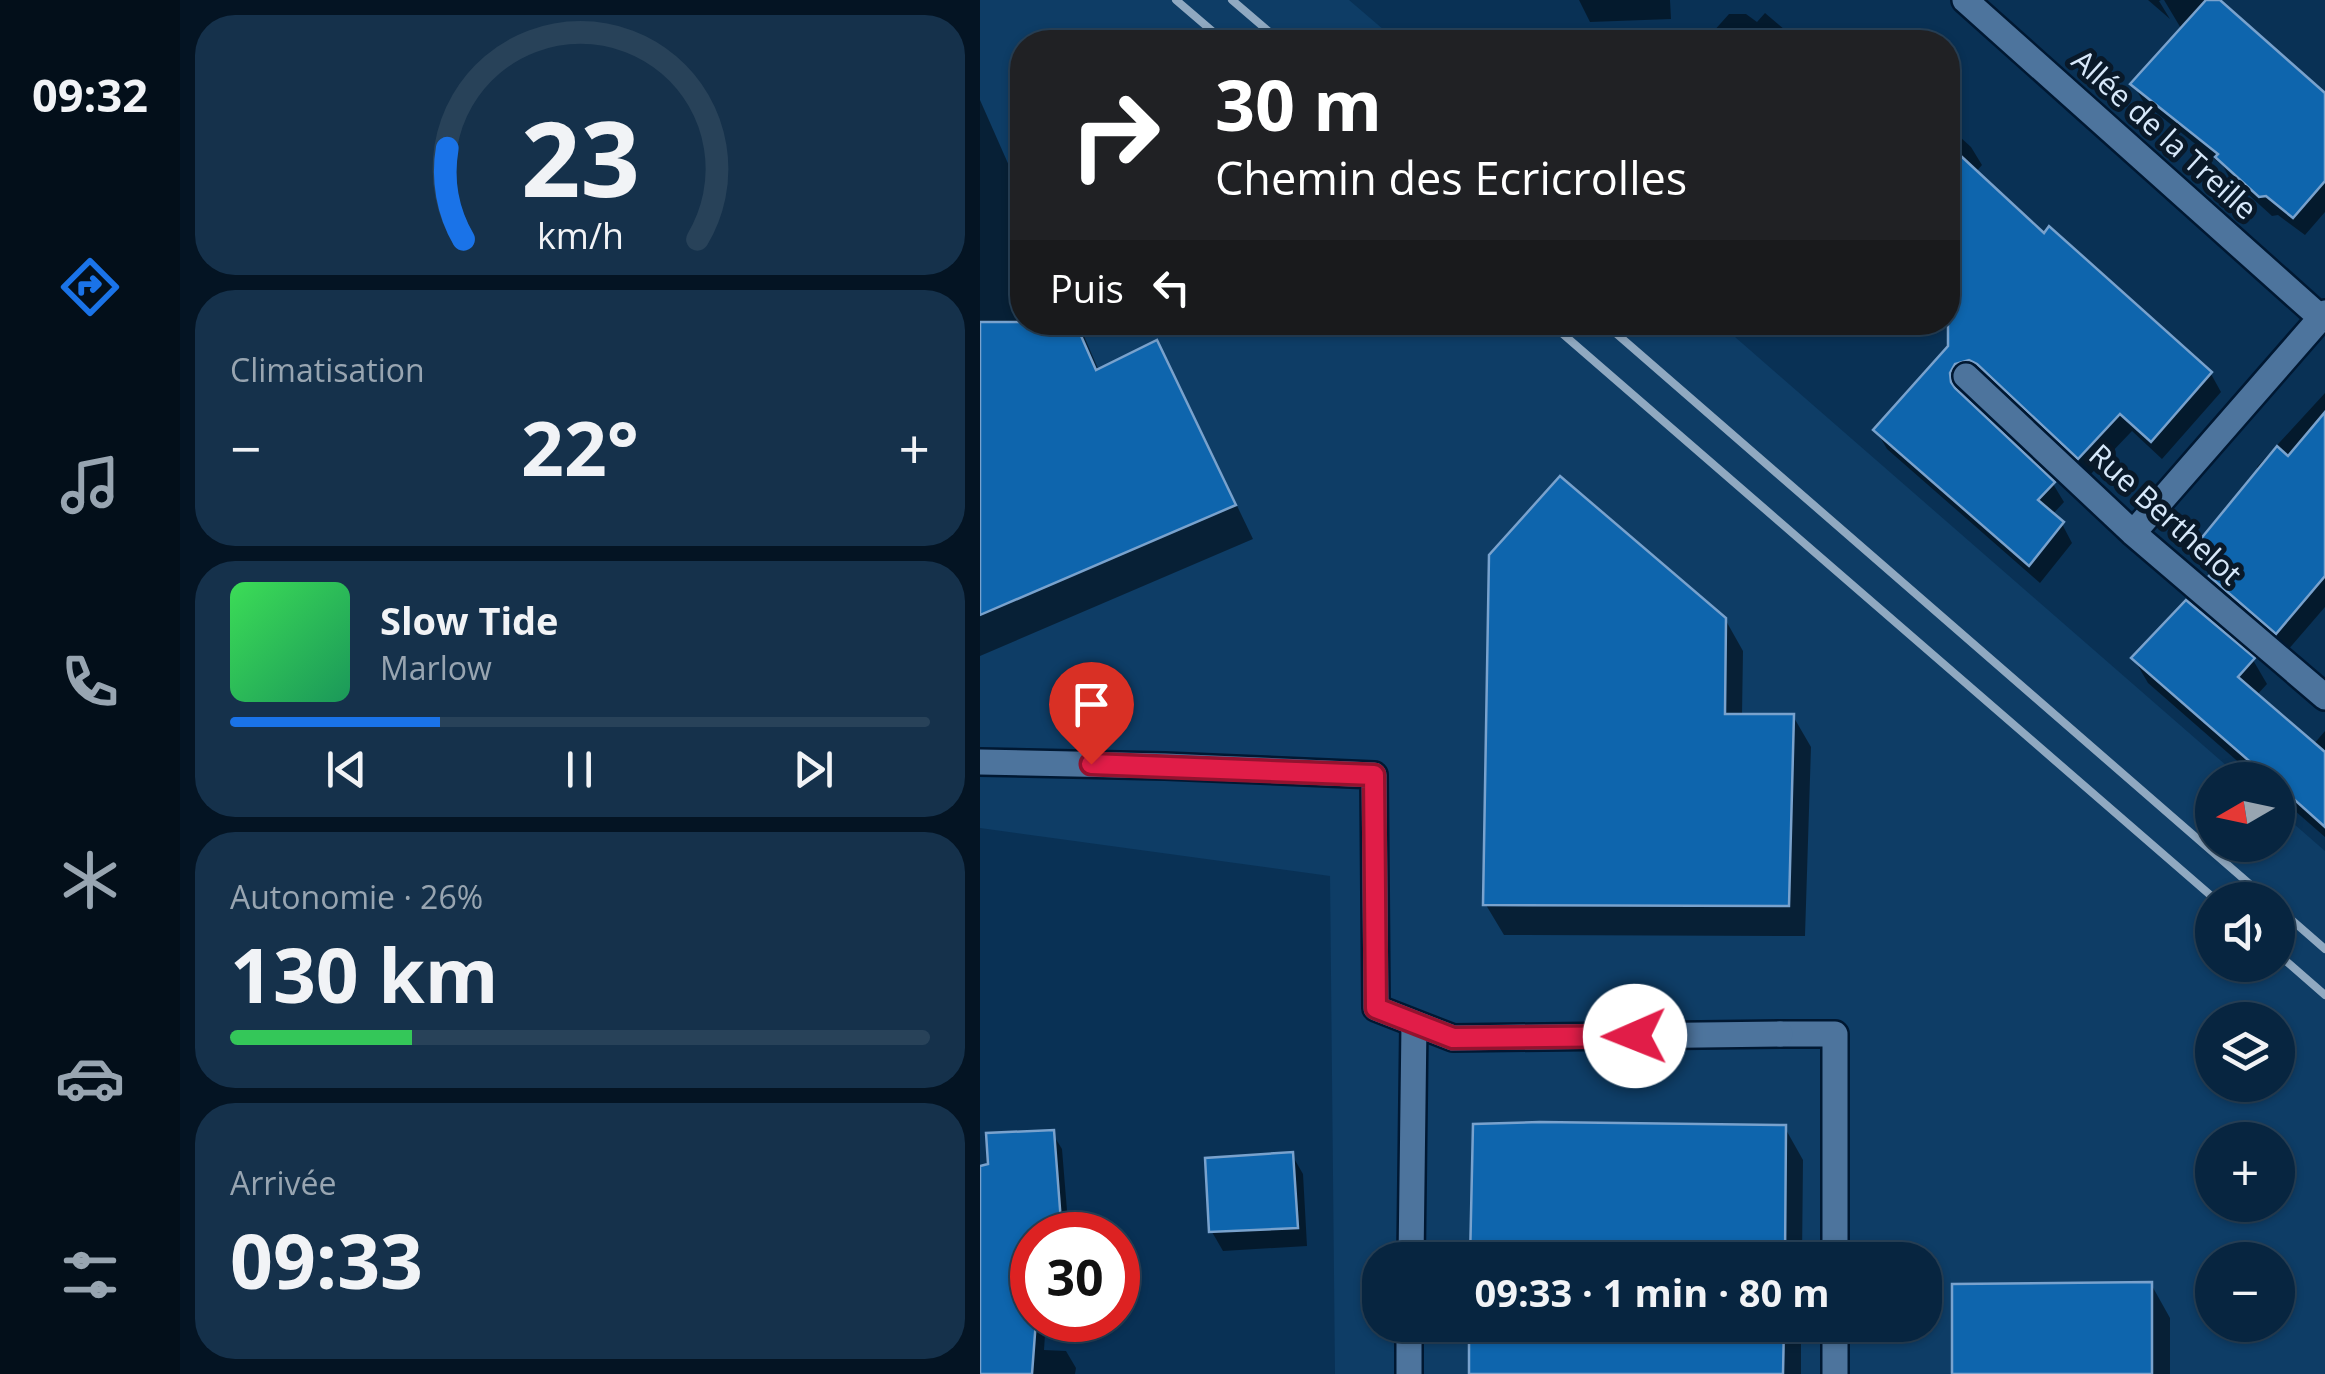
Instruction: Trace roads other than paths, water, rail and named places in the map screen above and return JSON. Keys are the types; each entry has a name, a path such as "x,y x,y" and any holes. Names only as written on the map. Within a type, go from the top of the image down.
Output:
{"street":[{"name":"Allée de la Treille","path":"1965,0 2323,315"},
{"path":"2133,533 2323,315"},
{"name":"Rue Berthelot","path":"1966,376 2133,533 2325,697"},
{"path":"980,762 1374,775 1376,1008 1453,1038 1835,1034 1835,1242"},
{"path":"1410,1242 1414,1024"},
{"path":"1409,1374 1410,1342"},
{"path":"1835,1342 1835,1374"}],"railway":[{"path":"1176,0 1211,30"},
{"path":"1232,0 1267,30"},
{"path":"1564,335 2195,882"},
{"path":"1618,335 2247,882"},
{"path":"2295,923 2325,949"},
{"path":"2295,969 2325,995"}]}
